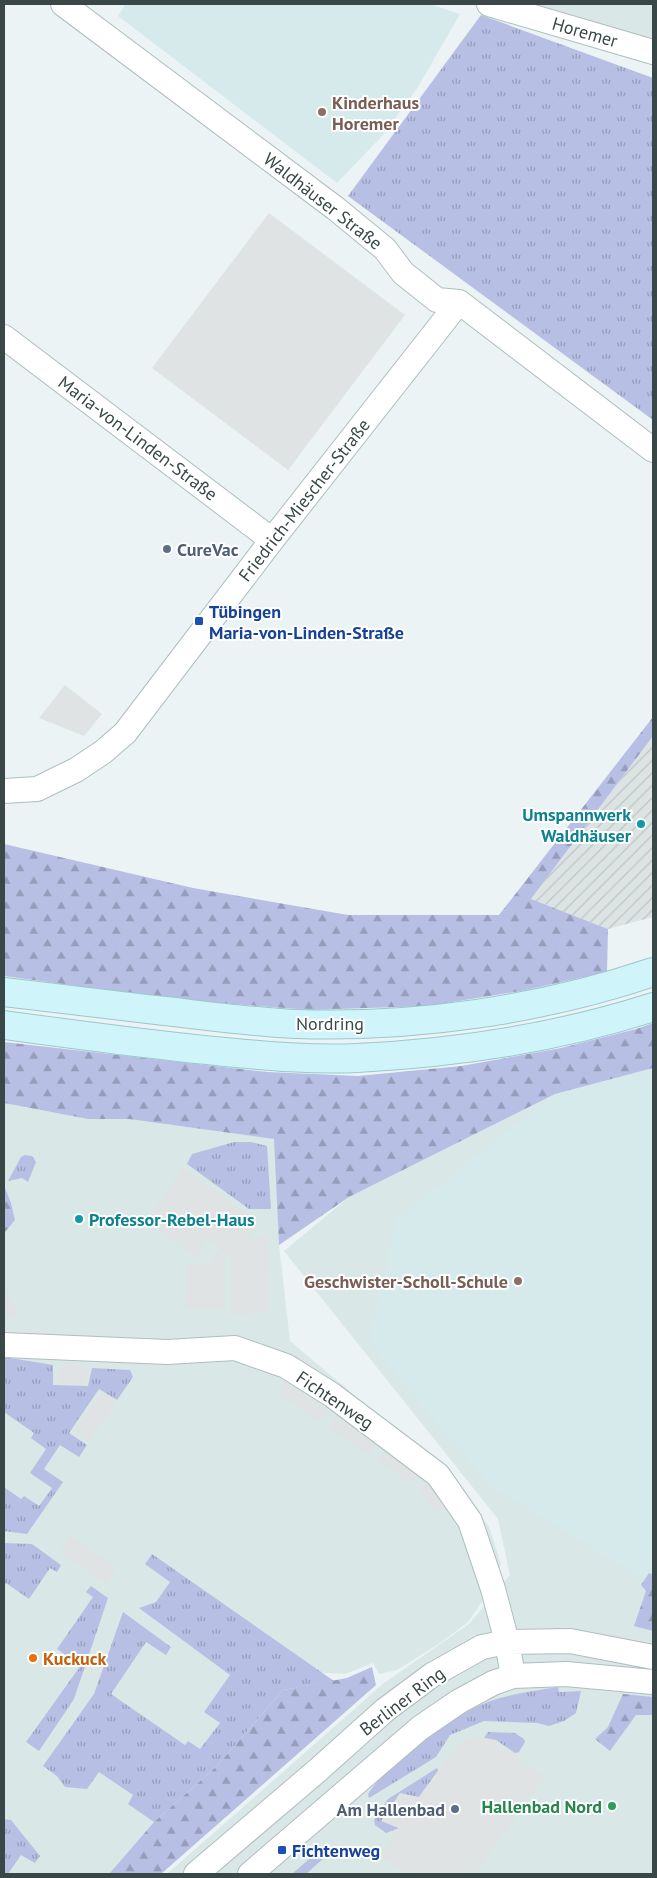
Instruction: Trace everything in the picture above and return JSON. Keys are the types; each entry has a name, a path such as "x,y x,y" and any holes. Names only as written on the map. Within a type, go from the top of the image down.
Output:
{"street":[{"name":"Waldhäuser Straße","path":"63,4 335,208 385,249 403,273 437,300 459,302 653,450"},
{"name":"Horemer","path":"489,4 653,52"},
{"name":"Friedrich-Miescher-Straße","path":"4,791 37,789 76,770 110,746 125,732 272,540 459,302"},
{"name":"Maria-von-Linden-Straße","path":"4,337 272,540"},
{"name":"Nordring","path":"4,992 234,1019 297,1024 347,1024 430,1019 510,1008 592,990 653,972"},
{"name":"Nordring","path":"4,1025 164,1047 268,1056 356,1058 460,1050 511,1042 567,1030 653,1007"},
{"name":"Fichtenweg","path":"4,1345 167,1352 235,1348 286,1366 332,1395 438,1475 470,1521 490,1580 507,1642 513,1676"},
{"name":"Berliner Ring","path":"196,1874 385,1710 432,1675 482,1647 507,1642 570,1641 653,1658"},
{"name":"Berliner Ring","path":"250,1874 420,1728 493,1683 513,1676 566,1674 653,1682"}],"shaded area":[{"name":"Kinderhaus Horemer","path":"126,4 429,4 460,14 418,87 382,136 337,183 118,16"},
{"path":"519,4 653,4 653,45"},
{"path":"269,213 405,315 288,470 152,368"},
{"path":"65,685 102,714 84,736 39,718"},
{"path":"653,736 653,917 608,929 531,899"},
{"path":"653,1068 653,1874 167,1874 384,1683 469,1624 510,1575 498,1519 284,1251 349,1197 555,1094"},
{"name":"Geschwister-Scholl-Schule","path":"653,1068 653,1585 490,1485 369,1342 396,1220 555,1094"},
{"path":"4,1103 88,1119 129,1119 275,1139 279,1245 290,1341 417,1448 465,1496 489,1527 501,1564 488,1593 468,1622 440,1643 397,1670 379,1674 373,1663 345,1674 275,1670 154,1822 109,1874 4,1874 4,1231 11,1203 4,1185"},
{"path":"183,1168 258,1222 250,1237 268,1237 266,1313 230,1314 230,1256 208,1240 197,1257 146,1222"},
{"path":"214,1251 225,1257 226,1308 186,1309 187,1264 214,1263"},
{"path":"4,1283 17,1315 4,1320"},
{"path":"59,1365 87,1366 86,1385 59,1384"},
{"path":"286,1380 328,1410 320,1422 278,1393"},
{"path":"102,1392 116,1402 89,1441 75,1431"},
{"path":"337,1414 378,1441 369,1455 328,1428"},
{"path":"386,1449 420,1472 411,1484 378,1462"},
{"path":"429,1481 449,1503 438,1512 419,1490"},
{"path":"71,1536 117,1568 106,1583 60,1552"},
{"name":"Am Hallenbad","path":"472,1737 491,1739 545,1777 474,1874 407,1874 380,1856 399,1828 381,1821 400,1793 419,1797 457,1745"}],"green space":[{"path":"481,15 653,78 653,420 348,196"},
{"path":"653,717 653,736 531,899 608,929 607,972 521,991 427,1006 311,1010 178,1000 4,976 4,844 193,888 348,915 499,915"},
{"path":"653,1023 653,1068 555,1094 349,1197 279,1245 274,1139 129,1119 88,1119 4,1103 4,1042 268,1072 358,1076 461,1066 561,1048"},
{"path":"234,1142 251,1142 267,1146 271,1209 249,1209 187,1164 192,1154"},
{"path":"25,1155 32,1156 36,1162 28,1182 22,1178 8,1181 21,1157"},
{"path":"4,1185 15,1220 5,1232"},
{"path":"4,1357 53,1365 53,1385 88,1386 92,1368 130,1370 133,1377 117,1400 99,1389 69,1433 87,1445 79,1457 60,1445 44,1469 63,1482 27,1534 4,1531 4,1487 21,1499 24,1496 39,1506 52,1488 30,1473 46,1449 31,1438 34,1433 4,1412"},
{"path":"4,1543 32,1544 61,1565 57,1572 50,1568 29,1599 6,1583 4,1586"},
{"path":"152,1554 334,1681 283,1690 217,1766 154,1822 128,1804 133,1795 99,1772 87,1789 65,1787 57,1776 43,1766 94,1694 123,1612 171,1647 166,1655 146,1642 111,1694 185,1745 188,1741 200,1749 220,1723 204,1712 230,1675 139,1608 156,1602 170,1582 145,1564"},
{"path":"649,1573 653,1575 653,1631 634,1626 646,1591 641,1585"},
{"path":"91,1586 108,1598 74,1699 39,1751 26,1742 79,1668 78,1664 57,1649 93,1597 86,1592"},
{"path":"372,1667 376,1685 161,1874 109,1874 154,1822 217,1766 283,1690 347,1678"},
{"path":"558,1687 559,1692 581,1691 576,1713 564,1721 549,1726 537,1723 484,1721 450,1735 436,1757 369,1798 368,1794 388,1771 448,1723 464,1713 492,1700"},
{"path":"623,1694 653,1697 653,1715 636,1715 610,1751 595,1739 608,1727"},
{"path":"488,1732 515,1733 524,1739 525,1742 519,1752 515,1753 496,1740 484,1738"},
{"path":"437,1768 438,1771 419,1797 382,1821 399,1828 386,1833 375,1825 374,1820 388,1799"},
{"path":"4,1819 11,1820 40,1856 35,1863 21,1855 8,1874 4,1874"},
{"path":"325,1845 332,1847 333,1850 306,1874 292,1874"}],"place":[{"name":"Kinderhaus Horemer","path":"322,112"},
{"name":"CureVac","path":"167,549"},
{"name":"Tübingen Maria-von-Linden-Straße","path":"199,621"},
{"name":"Umspannwerk Waldhäuser","path":"641,824"},
{"name":"Professor-Rebel-Haus","path":"79,1219"},
{"name":"Geschwister-Scholl-Schule","path":"518,1281"},
{"name":"Kuckuck","path":"33,1658"},
{"name":"Hallenbad Nord","path":"612,1806"},
{"name":"Am Hallenbad","path":"455,1809"},
{"name":"Fichtenweg","path":"282,1850"}]}
